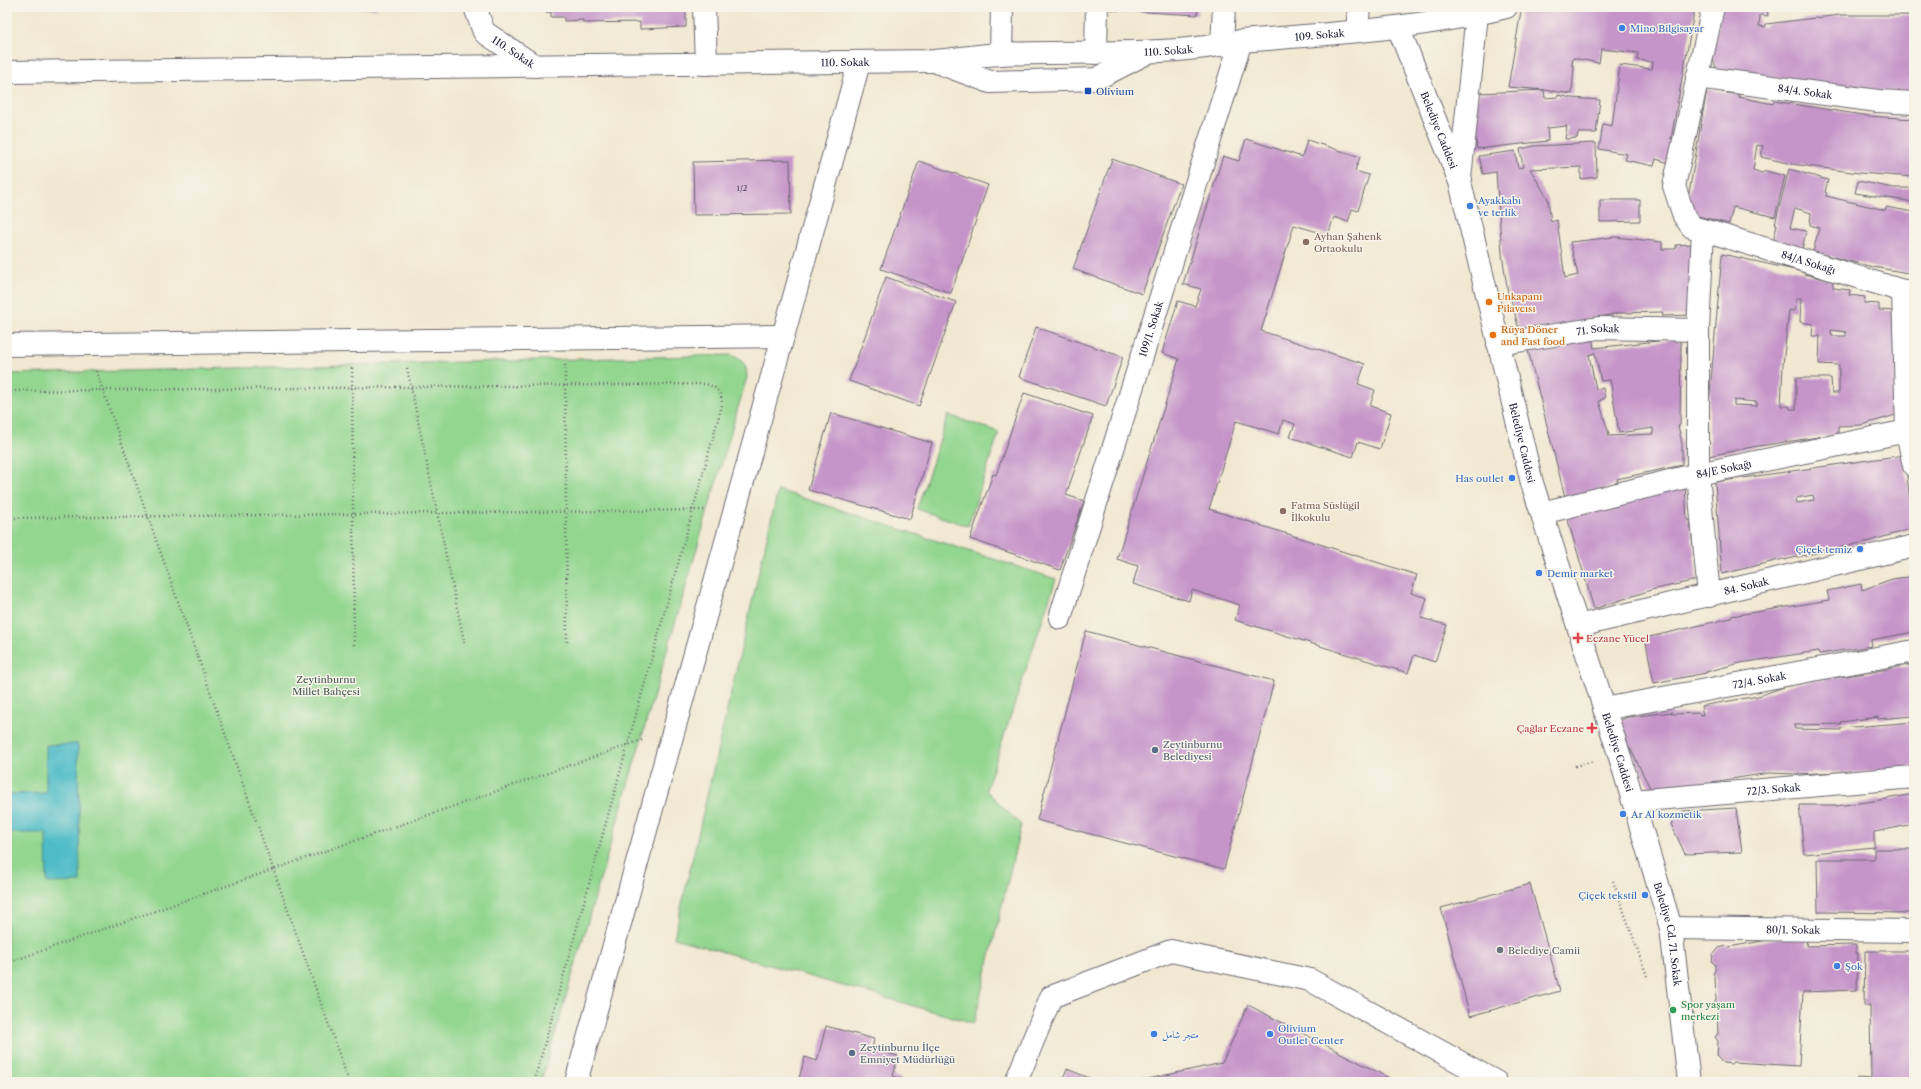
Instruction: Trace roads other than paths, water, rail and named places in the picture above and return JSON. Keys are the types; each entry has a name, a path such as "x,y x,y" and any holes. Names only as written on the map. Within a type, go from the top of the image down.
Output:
{"street":[{"name":"110. Sokak","path":"475,7 484,32 535,66 934,61 1001,54 1150,51 1231,43"},
{"path":"704,7 706,64"},
{"path":"1001,54 1002,7"},
{"path":"1096,53 1097,7"},
{"name":"109/1. Sokak","path":"1060,618 1231,43 1224,7"},
{"path":"1357,31 1359,7"},
{"name":"109. Sokak","path":"1231,43 1398,27 1506,7"},
{"path":"1709,596 1698,474 1698,330 1703,231 1692,227 1684,216 1674,186 1713,7"},
{"path":"1460,182 1478,11"},
{"name":"Belediye Caddesi","path":"1398,27 1460,182 1532,483 1650,858"},
{"path":"934,61 990,82 1096,79 1150,51"},
{"path":"576,1082 859,63"},
{"path":"7,72 535,66"},
{"name":"84/4. Sokak","path":"1697,77 1878,101 1914,103"},
{"name":"84/A Sokağı","path":"1703,231 1908,291"},
{"path":"1908,291 1907,431 1914,466"},
{"name":"71. Sokak","path":"1498,344 1599,328 1698,330"},
{"path":"7,345 783,336"},
{"name":"84/E Sokağı","path":"1542,513 1698,474 1907,431"},
{"name":"84. Sokak","path":"1578,626 1914,546"},
{"name":"72/4. Sokak","path":"1604,709 1914,651"},
{"name":"72/3. Sokak","path":"1633,801 1914,777"},
{"name":"Belediye Cd. 71. Sokak","path":"1650,858 1671,928 1689,1082"},
{"name":"80/1. Sokak","path":"1671,928 1914,931"},
{"path":"1016,1082 1051,997 1171,951 1310,980 1496,1082"}],"water":[{"path":"78,744 80,882 47,883 46,833 7,833 7,794 46,793 46,745"}],"place":[{"name":"Mino Bilgisayar","path":"1622,28"},
{"name":"Olivium","path":"1088,91"},
{"name":"Ayakkabı ve terlik","path":"1470,206"},
{"name":"Ayhan Şahenk Ortaokulu","path":"1306,242"},
{"name":"Unkapanı Pilavcısı","path":"1489,302"},
{"name":"Rüya Döner and Fast food","path":"1493,335"},
{"name":"Has outlet","path":"1512,478"},
{"name":"Fatma Süslügil İlkokulu","path":"1283,511"},
{"name":"Çiçek temiz","path":"1860,549"},
{"name":"Demir market","path":"1539,573"},
{"name":"Eczane Yücel","path":"1578,638"},
{"name":"Çağlar Eczane","path":"1592,728"},
{"name":"Zeytinburnu Belediyesi","path":"1155,750"},
{"name":"Ar Al kozmetik","path":"1623,814"},
{"name":"Çiçek tekstil","path":"1645,895"},
{"name":"Belediye Camii","path":"1500,950"},
{"name":"Şok","path":"1837,966"},
{"name":"Spor yaşam merkezi","path":"1673,1010"},
{"name":"متجر شامل","path":"1154,1034"},
{"name":"Olivium Outlet Center","path":"1270,1034"},
{"name":"Zeytinburnu İlçe Emniyet Müdürlüğü","path":"852,1053"}],"park label":[{"name":"Zeytinburnu Millet Bahçesi","path":"326,684"}]}
